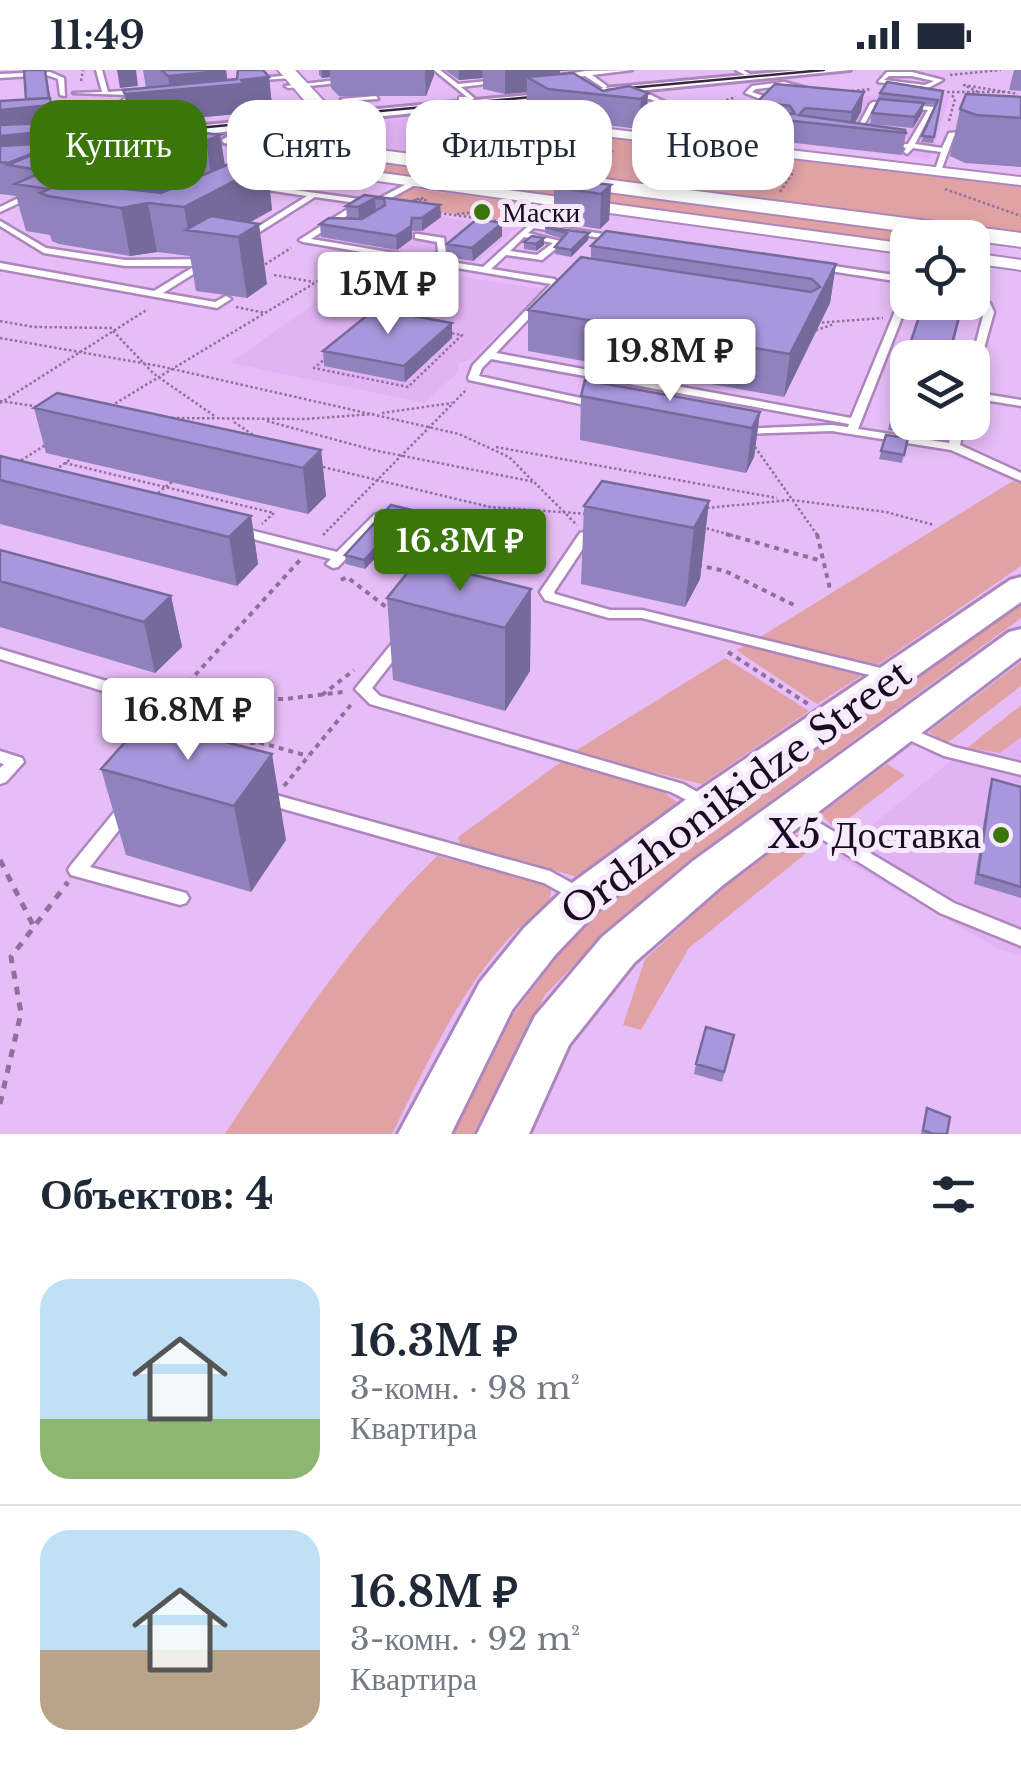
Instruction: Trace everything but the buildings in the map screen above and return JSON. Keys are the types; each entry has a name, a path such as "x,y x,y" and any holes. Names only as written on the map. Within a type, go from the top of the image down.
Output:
{"main road":[{"path":"286,75 306,100"},
{"path":"612,189 890,227"},
{"path":"612,189 1021,242"},
{"path":"990,240 1021,242"}],"street":[{"path":"386,106 462,95 648,93 843,70"},
{"path":"570,93 743,72 783,77"},
{"path":"462,95 468,100"},
{"path":"0,146 30,139"},
{"path":"0,146 30,143"},
{"path":"794,150 938,179 1021,180"},
{"path":"475,190 890,247"},
{"path":"990,261 1021,265"},
{"name":"Ordzhonikidze Street","path":"424,1134 496,996 540,941 583,898 706,805 1021,586"},
{"name":"Ordzhonikidze Street","path":"503,1134 552,1031 600,970 667,907 1021,640"}],"lane":[{"path":"99,70 106,94"},
{"path":"437,70 462,95 514,80"},
{"path":"546,78 629,70"},
{"path":"583,72 605,87"},
{"path":"914,73 940,80 926,87 880,81 887,74 914,73"},
{"path":"244,80 286,75 329,81 360,80"},
{"path":"0,76 60,76 63,94"},
{"path":"783,77 811,90 801,98 768,100 748,93 783,77"},
{"path":"329,81 342,96 376,98"},
{"path":"129,100 150,88"},
{"path":"570,93 597,108 632,115"},
{"path":"648,93 670,106 657,115 610,106 621,99 648,93"},
{"path":"76,94 134,95 148,100"},
{"path":"853,140 878,103 928,108 908,149"},
{"path":"0,126 30,126"},
{"path":"858,128 877,130"},
{"path":"896,132 914,134"},
{"path":"938,179 954,132 974,133"},
{"path":"838,138 872,142"},
{"path":"890,144 908,149 945,150"},
{"path":"330,207 374,203 406,186"},
{"path":"0,210 44,190"},
{"path":"284,190 360,204"},
{"path":"240,240 314,194"},
{"path":"485,270 558,201"},
{"path":"274,204 294,207"},
{"path":"304,240 360,204"},
{"path":"0,223 44,250 125,263 205,263 254,272"},
{"path":"328,224 346,226"},
{"path":"532,226 634,240"},
{"path":"504,252 538,258 560,242 524,235"},
{"path":"418,236 441,240 442,252 432,261"},
{"path":"304,240 572,287"},
{"path":"155,294 220,254"},
{"path":"0,266 222,302"},
{"path":"809,266 890,277"},
{"path":"557,284 477,367 476,380 608,407"},
{"path":"852,430 896,320"},
{"path":"488,355 954,448 1021,477"},
{"path":"458,364 477,367"},
{"path":"990,398 1021,403"},
{"path":"729,430 852,430"},
{"path":"954,448 956,440"},
{"path":"215,525 310,549 336,560 378,518"},
{"path":"620,544 585,536 546,592 550,597 609,614 642,614 894,676"},
{"path":"412,627 363,690 375,700 677,788 706,805"},
{"path":"0,654 130,694 148,700 134,714 115,707 130,694"},
{"path":"118,730 129,712"},
{"path":"902,730 950,752 1021,768"},
{"path":"0,757 16,762 0,778"},
{"path":"142,789 77,870 180,898"},
{"path":"254,795 550,878 583,898"},
{"path":"790,811 947,908 1021,938"}],"path":[{"path":"81,82 83,70"},
{"path":"914,73 1001,70"},
{"path":"1002,102 964,85 1018,94"},
{"path":"946,92 955,98 948,124 954,132"},
{"path":"984,95 1005,92"},
{"path":"726,100 748,93"},
{"path":"951,106 960,107"},
{"path":"612,148 616,148"},
{"path":"779,192 797,167"},
{"path":"938,179 1021,216"},
{"path":"374,203 408,208 418,202"},
{"path":"436,212 532,226"},
{"path":"452,214 487,213 503,222"},
{"path":"441,218 446,214"},
{"path":"254,272 304,240"},
{"path":"106,409 368,251"},
{"path":"274,275 316,282"},
{"path":"1,402 168,296"},
{"path":"222,302 266,313"},
{"path":"808,322 834,324 890,318"},
{"path":"373,320 462,335 408,387 314,368 348,340 373,320"},
{"path":"0,324 115,330 159,378 220,420"},
{"path":"804,332 822,331 834,324"},
{"path":"0,338 172,369 377,413 434,426 496,447 660,480 876,510 934,525"},
{"path":"348,340 361,342"},
{"path":"340,347 352,349"},
{"path":"170,730 187,684 375,479 434,426 476,380"},
{"path":"1,402 53,410"},
{"path":"168,418 261,420 452,404"},
{"path":"230,420 268,447"},
{"path":"261,420 401,455 535,482"},
{"path":"744,430 818,535 830,588"},
{"path":"12,466 57,438"},
{"path":"496,447 564,515 583,528 585,536"},
{"path":"53,472 71,458"},
{"path":"66,462 274,512"},
{"path":"320,466 490,506 564,515 598,514"},
{"path":"132,478 137,474"},
{"path":"141,506 172,482"},
{"path":"200,495 206,490"},
{"path":"238,504 243,499"},
{"path":"692,509 790,500"},
{"path":"252,534 279,507"},
{"path":"693,524 822,562"},
{"path":"336,560 324,577 347,577 412,627"},
{"path":"684,562 725,571 798,607"},
{"path":"726,650 812,706"},
{"path":"148,700 285,699 363,690"},
{"path":"273,800 363,690"},
{"path":"255,743 308,756"},
{"path":"0,860 34,926"},
{"path":"0,961 11,957 77,870"},
{"path":"0,1104 20,1013 11,957"}],"shaded area":[{"path":"908,92 950,95 930,159 794,143 794,104"},
{"path":"406,118 406,156 386,153 386,120"},
{"path":"612,136 632,138 632,185 612,182"},
{"path":"794,157 1021,182 1021,237 990,233 990,220 894,220 670,190 794,190"},
{"path":"386,164 406,166 406,178 386,175"},
{"path":"407,190 425,190 548,207 529,224 384,204"},
{"path":"495,190 585,190 890,230 890,244"},
{"path":"353,204 517,228 474,264 303,237"},
{"path":"393,266 543,289 473,358 458,364 458,372 425,403 230,363 348,280"},
{"path":"1016,479 1021,480 1021,566 876,666 757,639"},
{"path":"1021,604 1021,618 692,858 611,927 545,995 474,1134 453,1134 507,1023 559,954 595,916 680,849"},
{"path":"746,645 851,670 861,676 817,704 736,650"},
{"path":"725,658 809,711 702,784 572,753"},
{"path":"1021,662 1021,686 946,744 929,732"},
{"path":"1021,705 1021,737 1000,753 967,748"},
{"path":"1021,737 1021,955 997,948 835,855 967,748 1000,753"},
{"path":"561,762 661,790 677,802 578,877 461,845 458,837"},
{"path":"887,764 905,775 835,829 821,814"},
{"path":"794,834 820,842 689,948 641,1030 623,1025 645,959 719,892"},
{"path":"437,856 545,884 551,890 550,902 498,950 477,978 440,1039 392,1134 225,1134 350,954"}],"tram line":[{"path":"607,90 824,70"},
{"path":"207,127 553,95"}],"place":[{"name":"Маски","path":"482,212"},
{"name":"X5 Доставка","path":"1001,835"}]}
